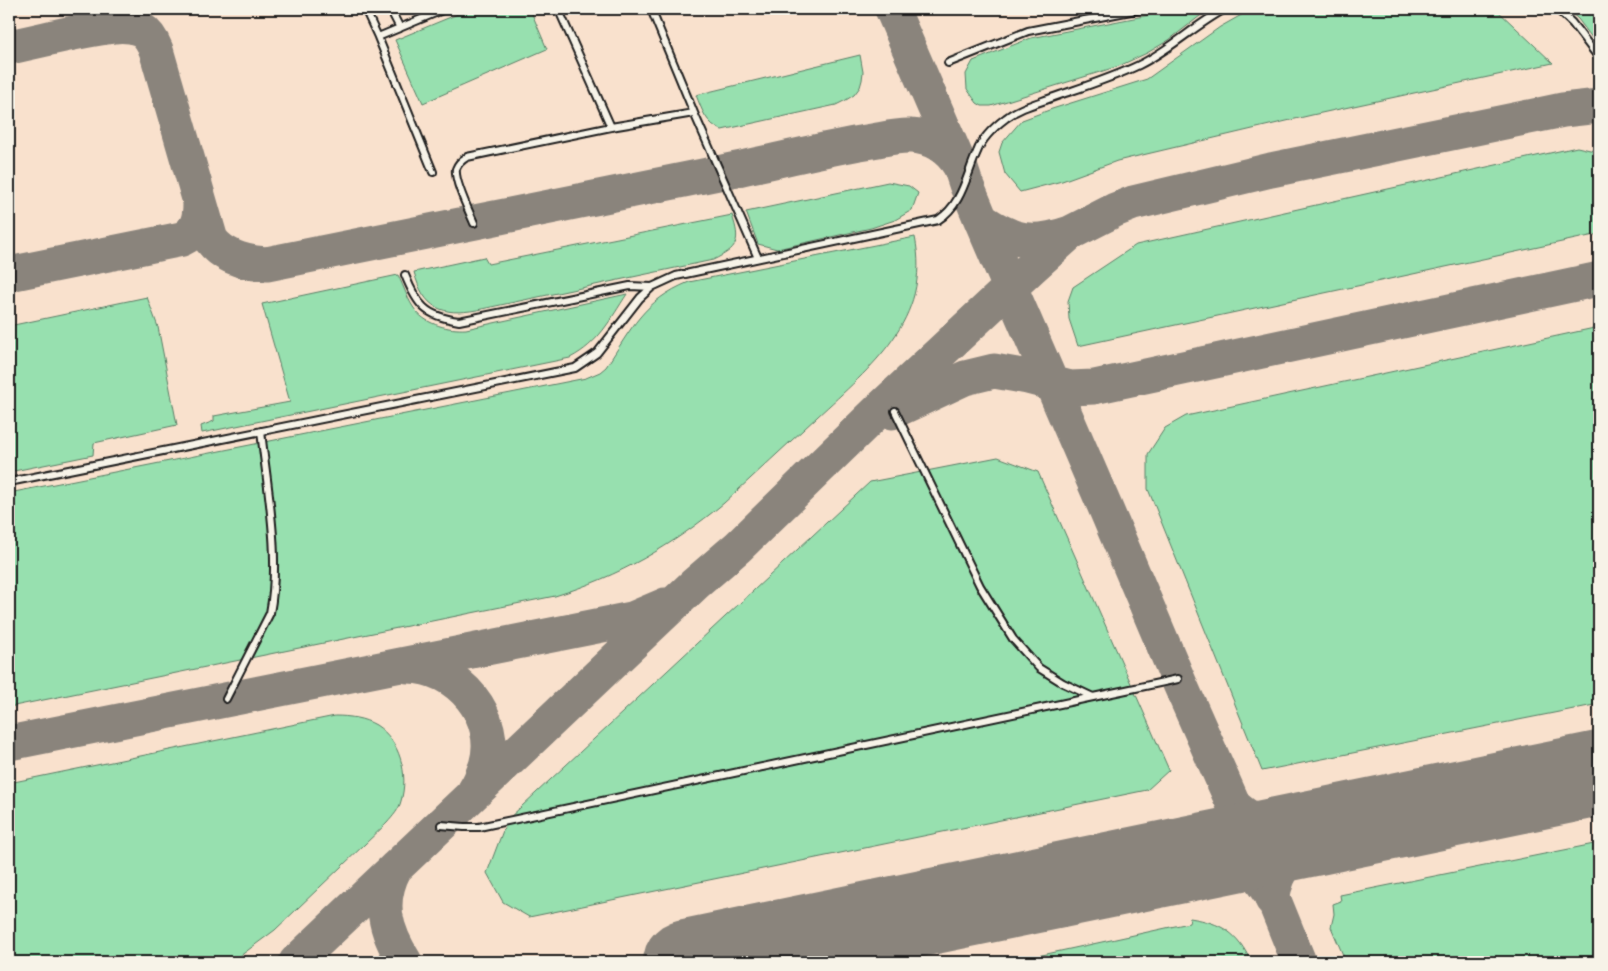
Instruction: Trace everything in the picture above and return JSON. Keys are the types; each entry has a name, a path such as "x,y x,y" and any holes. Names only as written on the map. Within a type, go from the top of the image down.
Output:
{"lane":[{"path":"365,9 433,172"},
{"path":"390,9 400,28"},
{"path":"378,37 445,9"},
{"path":"560,9 611,127"},
{"path":"651,9 694,113 758,258"},
{"path":"948,63 1028,31 1141,9"},
{"path":"9,482 575,368 597,353 640,298 652,287 676,276 938,220 953,207 966,184 977,152 985,137 1006,118 1022,108 1084,87 1139,65 1225,9"},
{"path":"1557,9 1587,41 1599,58"},
{"path":"474,223 456,176 456,168 460,161 467,157 611,127 694,113"},
{"path":"405,275 413,296 422,306 432,314 444,319 459,321 630,286 652,287"},
{"path":"895,411 980,586 1013,639 1038,668 1063,683 1093,697"},
{"path":"226,699 270,613 273,597 275,572 261,431"},
{"path":"441,825 464,828 479,826 1178,680"}],"shaded area":[{"path":"9,9 1599,9 1599,962 9,962"}],"green space":[{"path":"470,9 530,9 547,49 423,103 395,40"},
{"path":"1180,9 1209,9 1169,40 1119,66 991,106 982,106 977,103 967,89 966,74 973,61 1031,38"},
{"path":"1252,9 1496,9 1553,63 1312,115 1117,161 1062,181 1020,192 1005,174 999,152 1002,143 1022,120 1147,79 1220,27"},
{"path":"1567,9 1599,9 1599,47 1578,19"},
{"path":"860,55 863,72 860,87 854,95 836,105 722,130 708,120 696,95"},
{"path":"1577,147 1599,152 1599,234 1078,346 1069,319 1068,301 1073,287 1136,245"},
{"path":"888,182 909,186 918,193 912,210 895,220 871,228 777,249 758,244 746,212"},
{"path":"732,215 737,238 735,243 728,252 713,260 477,310 454,312 436,307 423,294 414,272 484,257 488,264"},
{"path":"915,237 918,267 914,293 906,317 893,339 876,360 724,503 685,533 623,569 602,579 555,596 9,707 9,493 586,378 606,367 632,328 649,307 660,298 689,282"},
{"path":"398,275 411,303 421,316 439,326 453,329 466,329 627,294 596,338 570,358 202,433 201,426 214,421 214,416 290,402 262,304"},
{"path":"147,297 158,327 177,425 94,443 93,455 9,472 9,326"},
{"path":"1599,327 1599,704 1262,771 1148,489 1148,454 1165,428 1186,416"},
{"path":"998,457 1038,472 1169,770 1147,790 529,917 503,902 487,873 507,820 870,482"},
{"path":"335,716 356,718 376,725 391,740 397,749 403,769 404,780 401,801 387,823 275,930 232,962 9,962 9,783"},
{"path":"1599,843 1599,962 1346,962 1331,927 1334,914 1333,904 1341,901 1340,895"},
{"path":"1190,918 1220,926 1228,931 1246,952 1251,962 1010,962 1189,923"}],"taxiway":[{"path":"892,9 1180,684 1252,846 1299,962"},
{"path":"9,47 114,26 131,26 144,31 156,50 211,240 229,255 259,263 267,264 895,137 919,137 933,141 951,154 960,166"},
{"path":"296,962 695,584 738,547 883,406 1070,233 1133,203 1271,170 1563,110 1599,106"},
{"path":"9,274 182,239 191,233 197,224 200,204"},
{"path":"981,220 1003,233 1024,240 1045,240 1070,233"},
{"path":"892,412 965,378 994,371 1028,377 1070,388 1094,387 1599,279"},
{"path":"9,743 632,619 665,605"},
{"path":"408,666 426,668 443,675 459,685 481,713 487,730 489,748 486,766 475,790"},
{"path":"1235,807 1251,819 1267,827 1304,836"},
{"path":"1272,899 1279,876 1290,858 1306,844 1327,831"},
{"path":"1202,857 1232,862 1248,869 1262,881 1268,891"},
{"path":"395,868 386,893 386,916 392,939 405,962"}],"runway":[{"path":"686,962 1599,774"}]}
